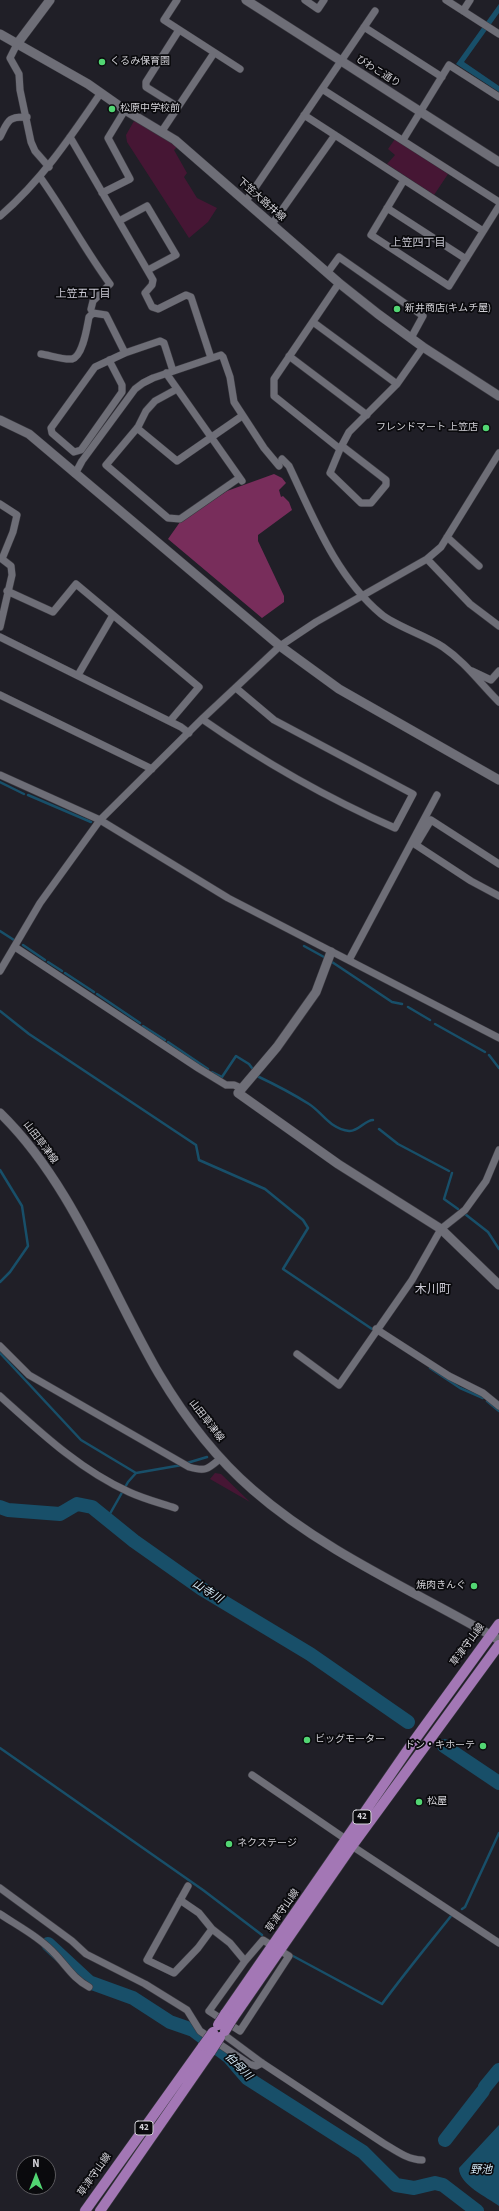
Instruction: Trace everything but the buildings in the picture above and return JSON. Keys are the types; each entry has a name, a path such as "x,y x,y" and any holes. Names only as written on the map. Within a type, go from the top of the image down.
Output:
{"main road":[{"name":"草津守山線","path":"350,1843 411,1745 495,1637 499,1624"},
{"name":"草津守山線","path":"85,2211 220,2032 229,2016 350,1843 499,1645"},
{"name":"草津守山線","path":"100,2211 207,2048"}],"street":[{"path":"49,167 35,151 20,90 19,74 10,58 17,44 50,0"},
{"path":"177,0 164,20 240,69"},
{"name":"びわこ通り","path":"246,0 499,162"},
{"path":"305,0 318,9 324,0"},
{"path":"446,0 464,10 499,34"},
{"path":"464,10 470,0"},
{"path":"246,201 375,11"},
{"path":"364,27 442,77"},
{"path":"178,107 146,87 146,82 179,30"},
{"name":"下笠大路井線","path":"0,34 88,84 100,94 125,110 162,131 246,201 339,283 423,347 499,396"},
{"path":"162,131 214,53"},
{"path":"402,140 449,66 499,97"},
{"path":"322,89 499,202"},
{"path":"0,216 23,197 49,167 100,94"},
{"path":"102,193 130,179 108,138 125,110"},
{"path":"304,115 483,231"},
{"path":"0,137 10,118 27,117"},
{"path":"272,224 335,135"},
{"path":"70,137 153,280 152,285 145,293 152,307 158,308 186,295 191,296 211,358"},
{"path":"40,177 68,216 89,256 110,284 93,301 91,309"},
{"path":"404,180 371,235 449,286 499,206"},
{"path":"119,221 147,206 176,255 148,270"},
{"path":"387,208 466,259"},
{"path":"328,272 339,257 423,316 411,338"},
{"path":"339,283 274,379 274,396 341,447 386,480 386,485 371,503 361,503 330,473 341,447 349,432 397,384 423,347"},
{"path":"41,354 71,359 76,357 80,352 89,317 93,313 106,316 125,352"},
{"path":"313,322 397,384"},
{"path":"109,360 122,385 122,392 81,450 74,452 52,433 51,428 95,367 109,360 125,352 160,341 164,343 169,372 177,389 241,480 180,519 168,518 106,465 137,428 146,411 155,401 177,389"},
{"path":"75,474 82,461 136,389 153,378 221,355 230,377 234,402 242,416 264,448 280,462 289,466 336,561 362,596 383,616 425,636 459,658 499,702"},
{"path":"289,356 367,415"},
{"path":"137,428 175,461 242,416"},
{"path":"0,420 28,434 278,648 339,689 499,780"},
{"path":"0,971 40,903 100,820 202,719 278,648 316,622 427,559 440,547 447,537 499,453"},
{"path":"0,504 17,515 13,532 2,558 11,566 12,575 7,591 0,627"},
{"path":"447,537 479,566"},
{"path":"427,559 470,604 499,626"},
{"path":"7,591 53,612 76,584 199,687 170,721"},
{"path":"78,675 113,615"},
{"path":"0,637 170,721 189,733"},
{"path":"467,667 491,680 499,671"},
{"path":"202,719 242,747 358,812 395,828 413,794 274,720 236,688"},
{"path":"0,695 152,769"},
{"path":"0,775 100,820 200,882 330,952 349,960 499,1038"},
{"path":"349,960 414,843 437,796"},
{"path":"414,843 431,820 499,864"},
{"path":"414,843 471,881 499,896"},
{"path":"15,946 198,1068 226,1085 234,1085 241,1088"},
{"path":"330,952 316,992 277,1047 238,1092 338,1164 441,1229 499,1285"},
{"name":"山田草津線","path":"0,1113 28,1145 56,1184 160,1375 190,1420 221,1458 252,1489 314,1535 495,1637"},
{"path":"297,1354 339,1385 376,1329 412,1280 441,1229 465,1210 486,1181 499,1150"},
{"path":"376,1329 449,1376 483,1393 499,1406"},
{"path":"0,1346 29,1374 189,1467 202,1471 209,1468 221,1458"},
{"path":"0,1396 62,1450 94,1472 130,1492 175,1508"},
{"path":"252,1775 499,1943"},
{"path":"188,1886 147,1960 174,1973 198,1948 212,1929"},
{"path":"0,1888 72,1941 86,1954 145,1984 187,2010 200,2031 222,2047 249,2064 256,2066 262,2063"},
{"path":"180,1900 199,1914 212,1929 230,1943 245,1961"},
{"path":"0,1914 56,1954 73,1976 89,1987"},
{"path":"263,1940 276,1949 289,1956 240,2031 209,2011 245,1961 263,1940"},
{"path":"220,2032 262,2063 400,2154 416,2160 422,2160"}],"shaded area":[{"path":"134,121 159,133 177,147 174,150 187,173 184,177 197,198 217,208 208,222 189,238 127,142 126,135"},
{"path":"395,139 448,174 434,195 387,164 395,155 388,149"},
{"path":"274,474 282,478 286,483 279,490 281,497 283,496 289,502 292,510 258,535 258,541 284,596 284,602 262,618 168,539 180,522 227,491"},
{"path":"215,1473 221,1474 250,1502 210,1479"}],"water":[{"path":"499,4 499,13 464,62 499,86 499,92 456,64"},
{"name":"野池","path":"499,2125 499,2206 468,2185 460,2174 459,2168"}],"waterway":[{"path":"0,782 24,794"},
{"path":"28,795 91,822"},
{"path":"0,931 14,940"},
{"path":"23,945 45,960"},
{"path":"304,946 324,957"},
{"path":"48,962 62,971"},
{"path":"332,962 392,1002 402,1004"},
{"path":"65,973 94,992"},
{"path":"97,994 140,1023"},
{"path":"408,1007 430,1020"},
{"path":"0,1011 29,1034 196,1145 199,1160 265,1189 303,1220 308,1228 283,1269 375,1331"},
{"path":"435,1024 485,1052"},
{"path":"143,1026 165,1040"},
{"path":"168,1042 208,1069"},
{"path":"489,1055 499,1068"},
{"path":"212,1072 222,1077 236,1056 249,1064 252,1068"},
{"path":"257,1076 309,1104 332,1124 342,1130 352,1131 373,1120"},
{"path":"379,1129 398,1144 449,1171"},
{"path":"0,1170 22,1206 28,1246 10,1272 0,1282"},
{"path":"452,1173 444,1199 458,1209"},
{"path":"465,1214 488,1232 499,1249"},
{"path":"0,1353 81,1440 136,1473 128,1482 107,1519"},
{"path":"430,1368 460,1388 483,1398"},
{"path":"487,1401 499,1411"},
{"path":"187,1463 207,1457"},
{"path":"136,1473 182,1465"},
{"name":"山寺川","path":"0,1507 8,1510 60,1514 77,1504 92,1507 134,1541 202,1589 310,1654 408,1722"},
{"name":"山寺川","path":"444,1746 499,1783"},
{"path":"0,1748 203,1890 262,1935"},
{"path":"462,1909 465,1907 499,1833"},
{"path":"293,1956 382,2004 451,1916"},
{"name":"伯母川","path":"48,1944 89,1982 133,1998 170,2022 193,2030 229,2057 247,2078 363,2152 396,2185 414,2188 435,2183 443,2185 477,2211"},
{"path":"485,2087 499,2070"},
{"path":"445,2140 483,2091"}],"place":[{"name":"くるみ保育園","path":"102,62"},
{"name":"松原中学校前","path":"112,109"},
{"name":"新井商店(キムチ屋)","path":"397,309"},
{"name":"フレンドマート 上笠店","path":"486,428"},
{"name":"焼肉きんぐ","path":"474,1586"},
{"name":"ビッグモーター","path":"307,1740"},
{"name":"ドン・キホーテ","path":"483,1746"},
{"name":"松屋","path":"419,1802"},
{"name":"ネクステージ","path":"229,1844"}],"district":[{"name":"上笠四丁目","path":"418,244"},
{"name":"上笠五丁目","path":"83,295"},
{"name":"木川町","path":"433,1290"}]}
